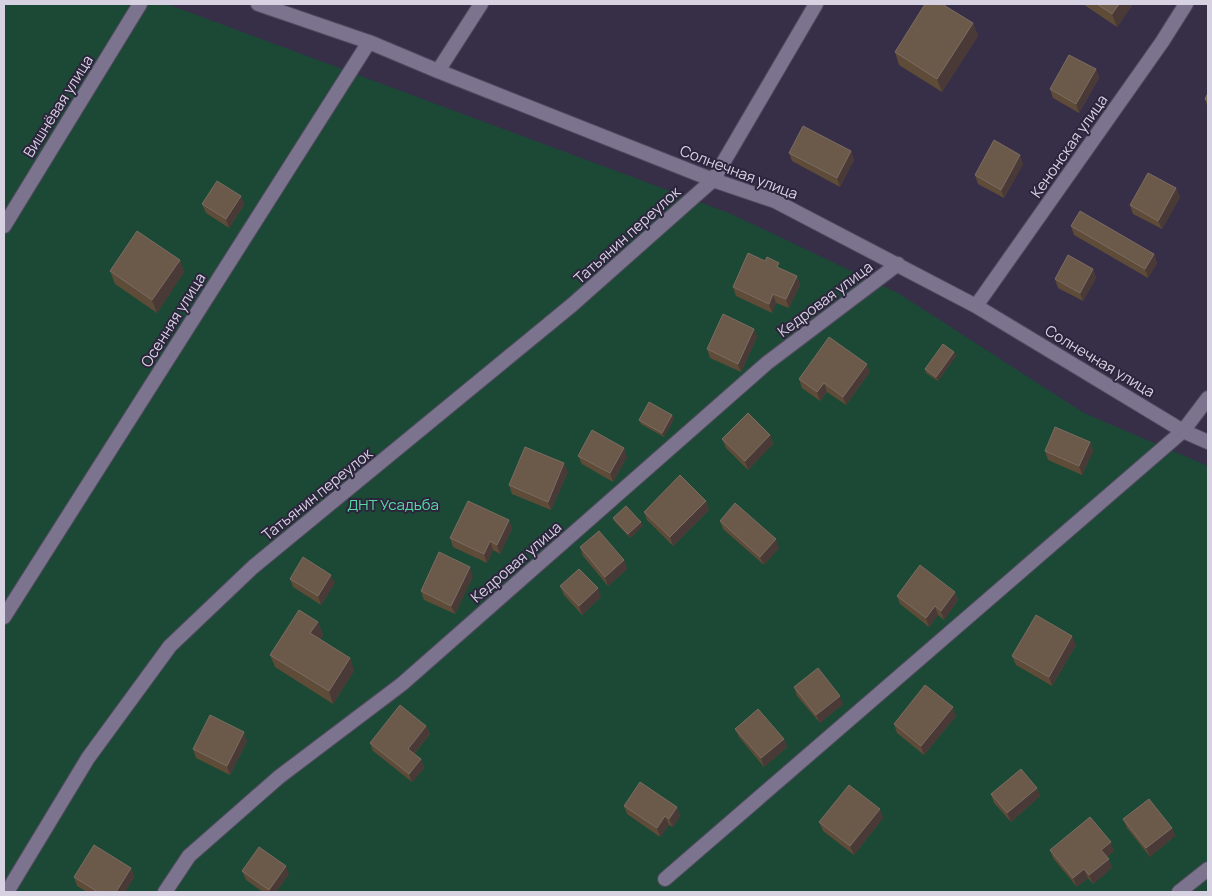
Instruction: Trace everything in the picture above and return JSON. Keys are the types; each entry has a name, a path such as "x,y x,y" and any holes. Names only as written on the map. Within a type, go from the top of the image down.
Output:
{"street":[{"name":"Вишнёвая улица","path":"4,226 140,4"},
{"name":"Солнечная улица","path":"258,4 369,42 713,180 775,201 976,306 1183,431 1208,442"},
{"path":"438,71 482,4"},
{"name":"Татьянин переулок","path":"7,892 88,758 170,646 253,567 572,305 713,180 816,4"},
{"name":"Кенонская улица","path":"976,306 1162,42 1186,4"},
{"name":"Осенняя улица","path":"4,617 369,42"},
{"name":"Кедровая улица","path":"164,892 189,856 279,776 402,684 767,363 898,264"},
{"path":"665,879 1183,431 1208,398"},
{"path":"1179,892 1208,869"}],"green space":[{"name":"ДНТ Усадьба","path":"4,4 167,4 729,213 898,293 1084,413 1208,466 1208,892 4,892"}],"building":[{"path":"925,4 942,4 973,23 937,79 895,52"},
{"path":"1097,4 1119,4 1112,14"},
{"path":"1069,55 1096,69 1076,104 1050,89"},
{"path":"803,126 851,151 837,178 789,153"},
{"path":"994,140 1020,155 1001,190 975,175"},
{"path":"1148,173 1176,188 1158,221 1130,205"},
{"path":"217,181 241,196 226,219 202,204"},
{"path":"1080,211 1154,254 1145,269 1071,226"},
{"path":"137,231 180,260 152,300 110,271"},
{"path":"748,253 765,261 767,257 779,263 777,267 797,276 786,299 773,294 769,304 733,287"},
{"path":"1068,255 1093,269 1080,293 1055,279"},
{"path":"723,314 754,329 738,364 707,349"},
{"path":"829,337 867,364 843,397 824,383 817,392 799,379"},
{"path":"943,344 954,352 936,377 925,369"},
{"path":"649,402 672,415 662,433 639,420"},
{"path":"748,413 770,435 745,461 722,439"},
{"path":"1055,427 1090,442 1079,466 1045,451"},
{"path":"592,430 624,448 610,473 578,456"},
{"path":"525,447 564,463 548,502 509,485"},
{"path":"680,475 706,501 670,537 644,512"},
{"path":"468,501 509,520 497,545 490,541 484,554 450,538"},
{"path":"735,503 776,539 760,557 720,521"},
{"path":"626,506 641,522 628,534 613,518"},
{"path":"599,531 624,560 605,577 580,547"},
{"path":"439,552 470,567 451,606 421,591"},
{"path":"303,557 331,575 318,596 290,579"},
{"path":"920,565 955,592 941,611 935,606 926,618 897,596"},
{"path":"579,569 598,588 579,606 560,586"},
{"path":"299,610 318,622 310,633 350,658 329,691 270,655"},
{"path":"1036,615 1072,636 1049,677 1012,656"},
{"path":"818,668 840,696 816,715 794,687"},
{"path":"925,685 953,707 921,746 894,724"},
{"path":"400,705 426,726 408,749 421,759 409,774 370,743"},
{"path":"758,709 784,739 761,758 735,729"},
{"path":"210,715 244,732 227,766 193,749"},
{"path":"1021,769 1037,788 1007,813 991,794"},
{"path":"640,782 677,807 669,819 665,816 657,828 624,806"},
{"path":"849,785 880,809 850,846 819,822"},
{"path":"1149,799 1172,828 1146,848 1123,819"},
{"path":"1090,817 1111,842 1101,850 1109,859 1089,875 1084,869 1073,878 1050,850"},
{"path":"94,845 131,868 116,892 98,892 74,877"},
{"path":"259,847 286,866 269,890 242,871"}]}
